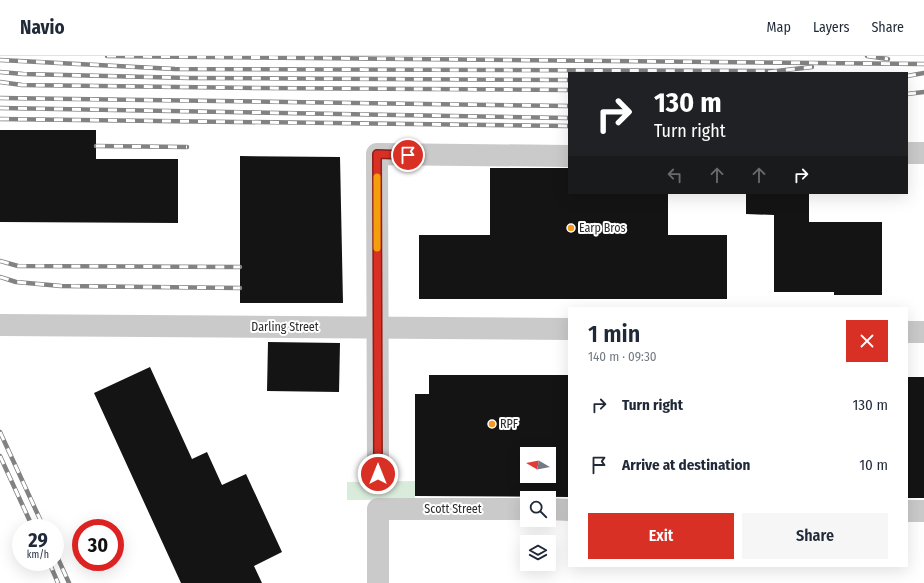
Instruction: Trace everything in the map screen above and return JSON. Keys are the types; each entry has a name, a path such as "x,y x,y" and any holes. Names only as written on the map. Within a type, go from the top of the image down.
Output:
{"street":[{"path":"908,153 924,153"},
{"path":"378,474 377,154 568,156"},
{"name":"Darling Street","path":"0,325 568,330"},
{"path":"908,332 924,332"},
{"name":"Scott Street","path":"378,583 378,509 520,509"},
{"path":"556,510 568,510"},
{"path":"908,511 924,511"}],"green space":[{"path":"415,481 415,500 347,500 347,482"}],"building":[{"path":"0,130 96,130 96,159 178,159 178,223 0,222"},
{"path":"240,156 340,157 343,303 240,303"},
{"name":"Earp Bros","path":"490,168 568,168 568,194 668,194 668,235 727,235 727,299 419,299 419,235 490,235"},
{"path":"746,194 809,194 809,222 882,222 882,295 834,295 834,292 774,292 774,215 746,214"},
{"path":"268,342 340,343 339,392 267,391"},
{"path":"150,367 192,459 207,452 222,485 246,474 282,552 254,566 262,583 181,583 94,393"},
{"name":"RPF","path":"429,375 568,375 568,497 556,497 556,491 520,491 520,497 415,496 415,394 429,394"},
{"path":"908,377 924,377 924,498 908,498"}],"railway":[{"path":"107,56 924,64"},
{"path":"867,56 888,59"},
{"path":"0,60 175,69 774,71"},
{"path":"768,72 812,67"},
{"path":"0,72 23,74 190,78 568,80"},
{"path":"908,76 924,73"},
{"path":"0,82 22,85 568,90"},
{"path":"908,94 924,92"},
{"path":"0,98 568,106"},
{"path":"0,108 568,118"},
{"path":"0,119 568,126"},
{"path":"96,146 187,147"},
{"path":"0,261 18,266 240,267"},
{"path":"0,277 16,282 61,286 240,288"},
{"path":"0,432 40,519"},
{"path":"0,456 29,519"},
{"path":"53,571 58,583"},
{"path":"64,571 69,583"}],"slow traffic":[{"path":"377,177 377,248"}],"place":[{"name":"Earp Bros","path":"571,228"},
{"name":"RPF","path":"492,424"}],"route":[{"path":"378,474 377,154 408,155"}]}
